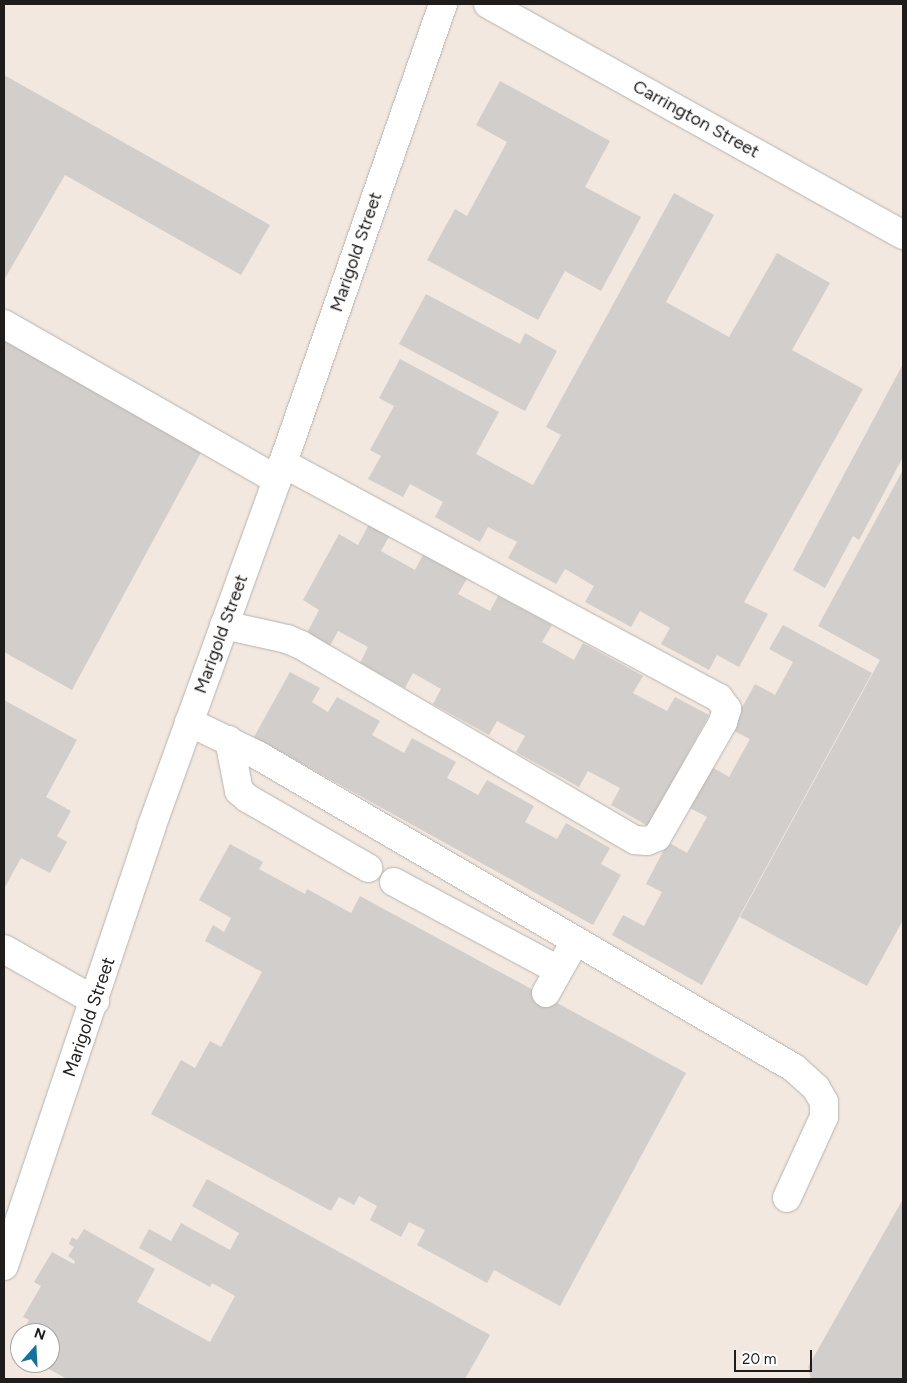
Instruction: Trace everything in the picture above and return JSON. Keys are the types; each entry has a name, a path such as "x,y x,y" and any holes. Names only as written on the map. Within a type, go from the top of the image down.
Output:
{"street":[{"path":"437,10 464,4"},
{"name":"Carrington Street","path":"488,4 903,234"},
{"name":"Marigold Street","path":"4,1266 95,1001 151,828 280,471 437,10"},
{"path":"4,324 280,471 713,694 727,709 723,722 657,837 647,841 635,840 302,645 287,639 224,625"},
{"path":"189,722 229,740 576,939 794,1068 816,1088 824,1102 824,1117 787,1198"},
{"path":"229,740 239,790 247,798 368,868"},
{"path":"394,882 552,982 576,939"},
{"path":"4,949 95,1001"}],"shaded area":[{"path":"4,4 903,4 903,1379 4,1379"}],"building":[{"path":"4,75 270,225 241,275 65,175 4,280"},
{"path":"500,81 610,141 585,187 641,217 601,291 565,271 538,320 427,260 455,209 467,216 507,142 476,125"},
{"path":"674,193 714,215 666,302 729,337 777,253 830,283 792,350 863,389 744,602 768,614 739,667 717,655 709,670 661,644 670,628 640,611 631,627 585,602 594,586 565,569 556,584 508,558 517,542 488,527 480,542 435,517 443,502 410,484 403,497 368,479 381,456 370,450 394,406 379,398 400,359 499,412 476,454 533,485 561,435 546,427"},
{"path":"426,294 520,344 525,333 557,351 525,411 399,344"},
{"path":"4,333 204,447 72,690 4,652"},
{"path":"903,364 903,457 859,540 853,536 825,588 793,570"},
{"path":"903,470 903,920 867,986 740,917 880,660 818,626"},
{"path":"369,524 390,535 381,551 415,570 424,553 468,577 458,594 490,611 498,596 552,625 542,642 574,660 583,643 643,676 633,693 667,711 675,697 709,715 648,826 611,805 620,788 588,771 579,787 516,752 525,736 497,721 489,735 433,704 441,689 413,673 405,688 360,663 368,647 338,631 330,646 307,633 319,610 303,600 339,534 358,545"},
{"path":"783,625 872,673 702,985 612,935 623,915 644,926 662,892 646,884 668,842 687,853 707,817 688,807 710,766 729,777 750,739 730,729 755,684 775,695 793,662 769,649"},
{"path":"290,672 320,688 312,702 328,712 337,697 380,721 372,735 404,753 412,738 456,762 447,778 478,795 487,780 534,806 525,822 557,839 566,823 610,848 601,864 621,875 593,925 254,737"},
{"path":"4,700 77,740 46,797 71,811 57,836 67,842 50,873 21,858 4,889"},
{"path":"230,844 263,862 259,869 305,894 307,889 351,913 360,896 686,1073 560,1306 494,1270 487,1283 417,1245 425,1230 409,1222 401,1237 370,1220 377,1206 359,1196 354,1205 339,1197 331,1211 151,1114 181,1060 195,1068 210,1041 221,1047 262,972 205,941 213,925 224,932 231,918 199,900"},
{"path":"207,1179 490,1335 465,1379 67,1379 56,1373 60,1373 60,1323 27,1323 29,1320 23,1317 41,1286 34,1282 52,1252 74,1264 75,1261 68,1256 74,1247 69,1244 72,1237 77,1240 84,1229 155,1269 137,1302 210,1342 235,1296 212,1283 210,1287 139,1248 149,1229 171,1241 181,1223 230,1250 239,1233 192,1206"},
{"path":"903,1199 903,1379 811,1379 808,1367"}]}
